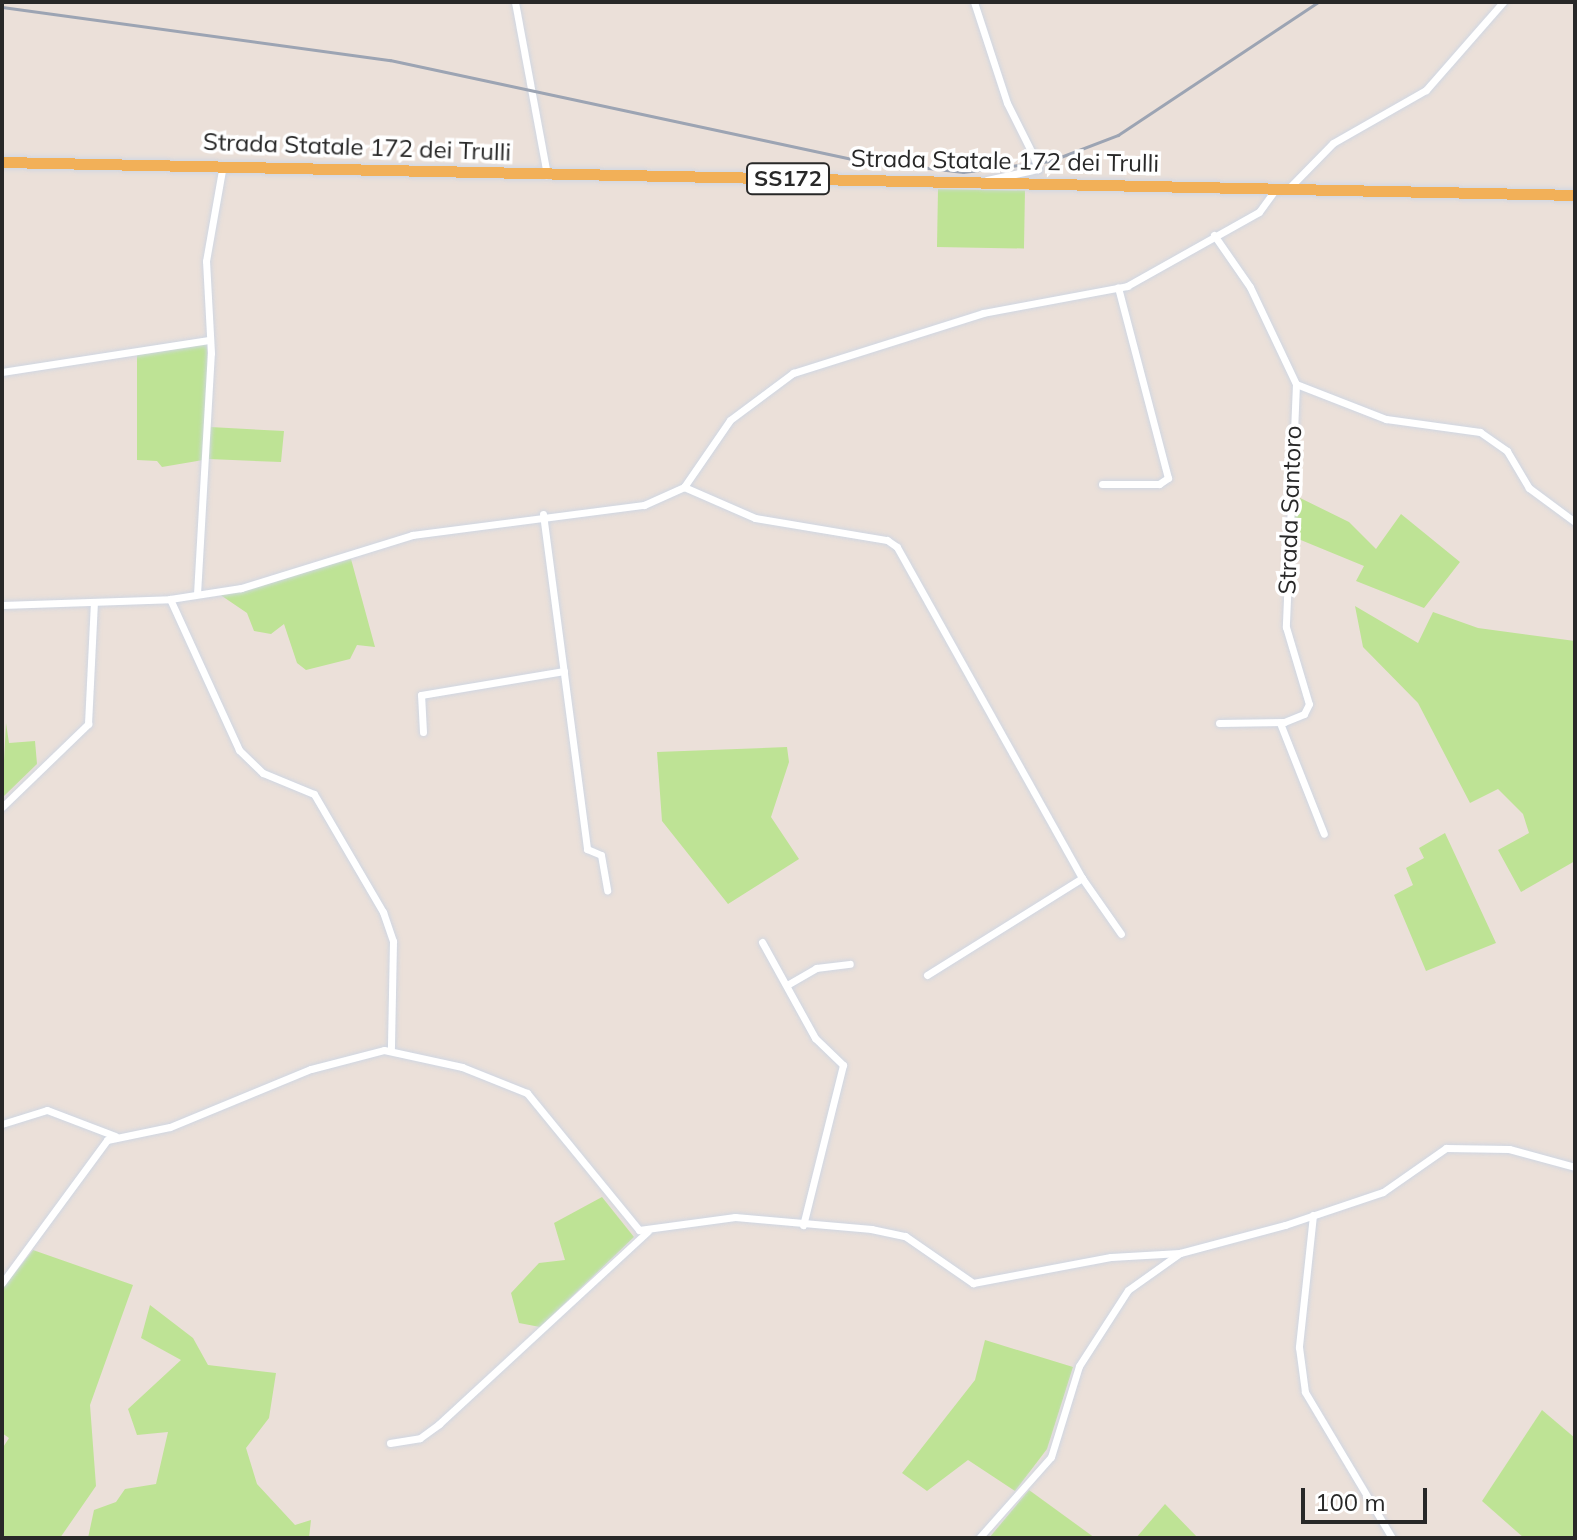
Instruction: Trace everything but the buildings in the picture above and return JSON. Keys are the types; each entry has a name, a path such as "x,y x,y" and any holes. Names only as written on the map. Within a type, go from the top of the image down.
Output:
{"main road":[{"name":"Strada Statale 172 dei Trulli","path":"2,162 1575,195"}],"street":[{"path":"515,2 547,175"},
{"path":"974,2 1007,103 1038,169 982,183"},
{"path":"2,605 170,599 291,576 412,535 543,514 644,505 684,487 730,420 793,373 983,313 1118,287 1259,212 1333,143 1426,90 1503,2"},
{"path":"197,594 209,340 208,228 223,165"},
{"name":"Strada Santoro","path":"1214,235 1250,287 1296,384 1286,627 1308,708 1280,723"},
{"path":"1102,484 1159,484 1168,478 1118,287"},
{"path":"2,372 209,340"},
{"path":"1296,384 1386,419 1480,432 1507,451 1529,488 1575,522"},
{"path":"684,487 755,518 897,547 1082,878 1121,934"},
{"path":"543,514 587,849 601,855 607,890"},
{"path":"170,599 239,750 263,773 314,794 383,912 393,941 391,1050"},
{"path":"2,807 88,724 94,602"},
{"path":"423,732 421,695 564,671"},
{"path":"1219,723 1280,723 1324,834"},
{"path":"927,975 1082,878"},
{"path":"762,942 822,1049 843,1065 803,1225"},
{"path":"787,985 816,968 850,964"},
{"path":"2,1283 94,1151 115,1136 170,1127 311,1069 391,1050 462,1067 527,1093 632,1226 648,1230 735,1217 905,1236 973,1283 1111,1257 1180,1253 1383,1192 1446,1148 1509,1149 1575,1167"},
{"path":"2,1124 47,1110 115,1136"},
{"path":"1313,1215 1299,1347 1305,1392 1392,1538"},
{"path":"390,1443 420,1438 439,1424 648,1230"},
{"path":"979,1538 1051,1457 1079,1366 1119,1303 1180,1253"}],"green space":[{"path":"938,189 1025,191 1024,249 937,247"},
{"path":"207,344 210,427 284,431 281,462 209,459 162,467 157,461 137,460 137,353"},
{"path":"1292,494 1349,522 1376,549 1401,514 1460,562 1424,608 1356,581 1364,566 1291,536"},
{"path":"351,559 375,647 357,645 350,659 306,670 297,663 284,624 271,634 254,631 247,613 219,594"},
{"path":"1355,606 1418,643 1433,612 1478,628 1575,641 1575,861 1521,892 1498,850 1529,833 1523,814 1498,789 1470,803 1418,703 1363,647"},
{"path":"6,723 9,743 35,741 37,764 2,798"},
{"path":"787,747 789,762 771,817 799,859 728,904 662,821 657,752"},
{"path":"1445,833 1496,943 1426,971 1394,895 1413,885 1406,868 1424,858 1419,848"},
{"path":"602,1197 634,1237 540,1327 519,1323 511,1293 539,1263 565,1260 554,1223"},
{"path":"33,1250 133,1285 90,1405 96,1486 60,1538 2,1538 2,1449 9,1438 2,1433 2,1289"},
{"path":"150,1305 193,1338 208,1365 276,1373 269,1418 246,1448 257,1484 295,1525 311,1520 309,1538 88,1538 94,1510 116,1502 125,1489 156,1484 168,1432 137,1435 128,1409 181,1360 141,1338"},
{"path":"985,1340 1073,1367 1047,1449 1015,1491 968,1460 927,1491 902,1473 975,1380"},
{"path":"1542,1410 1575,1438 1575,1538 1524,1538 1482,1501"},
{"path":"1029,1490 1095,1538 989,1538"},
{"path":"1165,1504 1198,1538 1136,1538"}],"railway":[{"path":"2,7 390,60 851,159 963,172 1050,161 1118,135 1318,2"}]}
